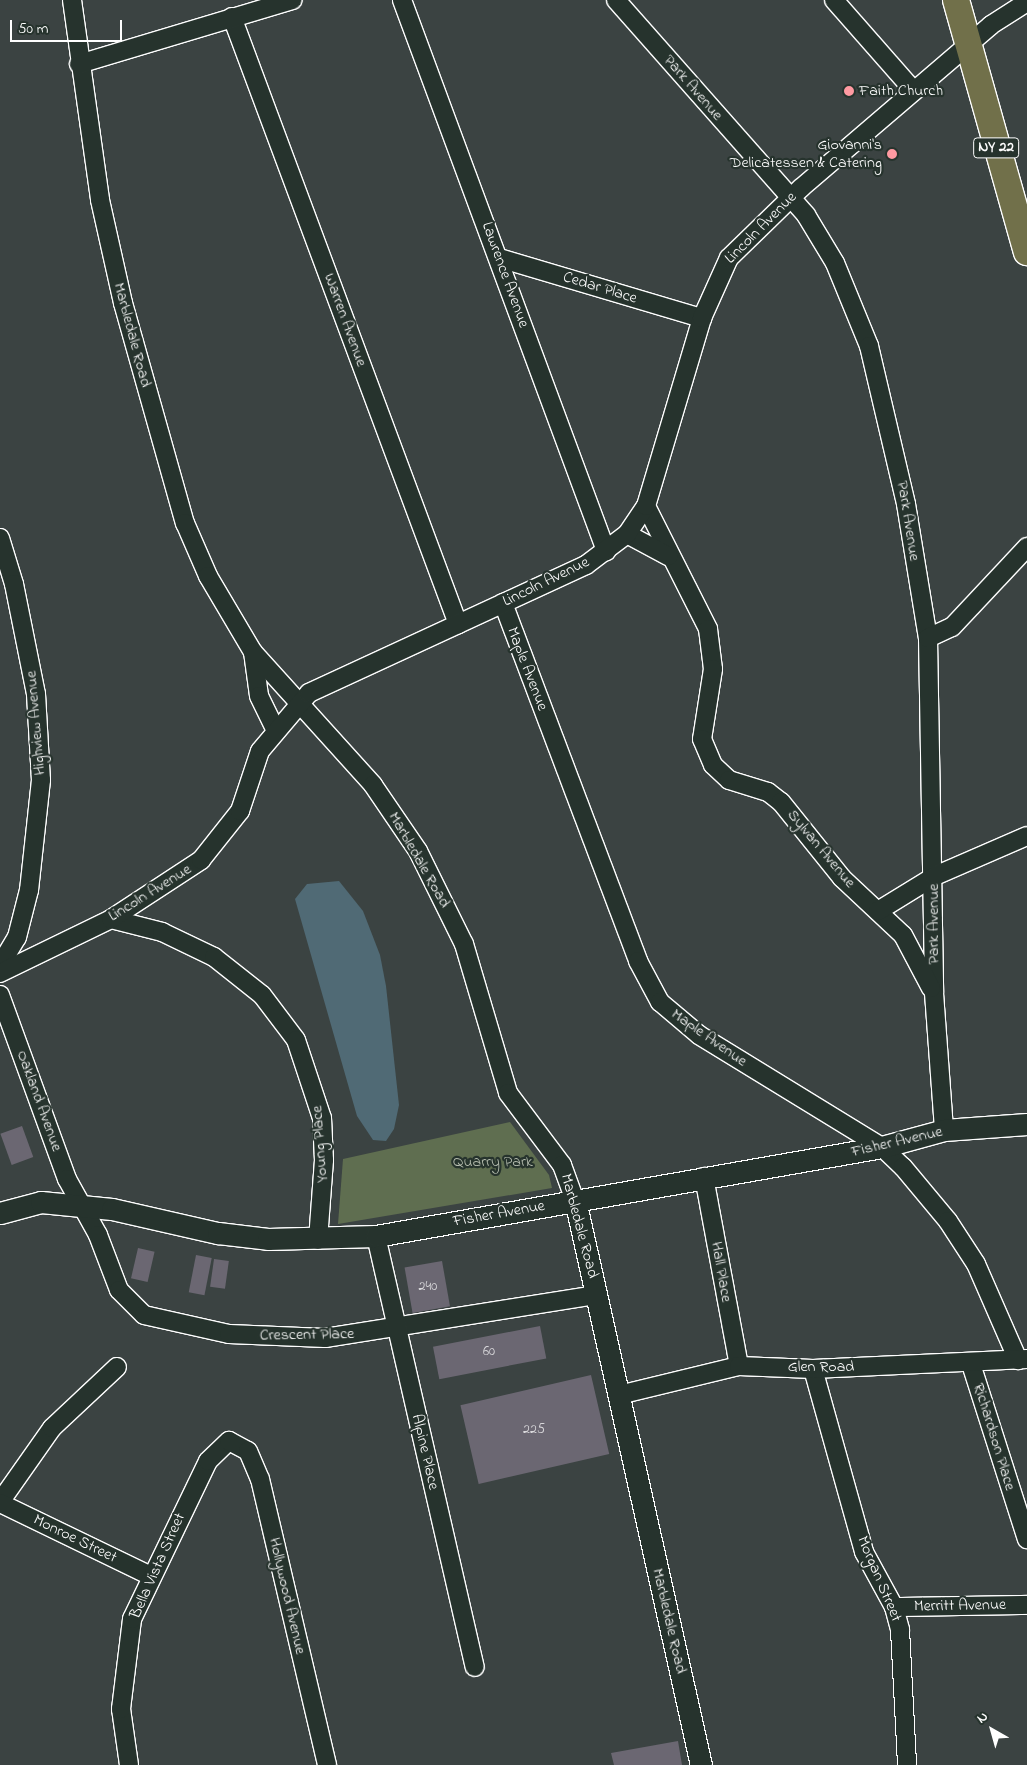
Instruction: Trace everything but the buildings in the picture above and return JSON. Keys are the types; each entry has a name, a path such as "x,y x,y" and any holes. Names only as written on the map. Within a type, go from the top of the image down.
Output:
{"main road":[{"name":"NY 22","path":"956,0 1027,252"}],"street":[{"name":"Marbledale Road","path":"72,0 80,64 110,252 166,458 196,551 253,652 296,704 356,764 418,851 464,944 508,1093 562,1165 575,1200 701,1765"},
{"path":"80,64 293,0"},
{"name":"Lawrence Avenue","path":"402,0 606,551"},
{"name":"Park Avenue","path":"616,0 790,199 827,248 869,346 901,478 928,638 935,876 934,993 944,1130"},
{"path":"834,0 914,91"},
{"name":"Lincoln Avenue","path":"0,973 111,919 178,878 220,840 240,811 260,751 296,704 309,693 586,565 628,534 646,506 702,318 729,258 790,199 968,44 1027,2"},
{"name":"Warren Avenue","path":"232,17 458,624"},
{"name":"Cedar Place","path":"499,258 702,318"},
{"name":"Sylvan Avenue","path":"646,506 668,556 702,613 713,650 712,686 702,739 712,765 729,780 768,792 781,802 842,878 903,935 934,993"},
{"path":"628,534 668,556"},
{"name":"Highview Avenue","path":"0,538 34,685 41,780 29,890 17,937 0,965"},
{"path":"928,638 952,627 1027,547"},
{"name":"Maple Avenue","path":"502,603 638,961 660,1002 699,1035 882,1147 948,1221 966,1250 1022,1360"},
{"name":"Marbledale Road","path":"253,652 259,696 275,729"},
{"path":"878,911 935,876 1027,836"},
{"name":"Young Place","path":"111,919 162,932 214,957 262,995 296,1040 322,1118 324,1160 318,1240"},
{"name":"Oakland Avenue","path":"0,995 67,1179 82,1206"},
{"name":"Fisher Avenue","path":"0,1213 41,1202 82,1206 218,1233 318,1240 376,1236 882,1147 944,1130 1027,1124"},
{"name":"Hall Place","path":"704,1177 739,1366"},
{"name":"Crescent Place","path":"82,1206 119,1290 144,1315 228,1334 325,1338 396,1330 597,1295"},
{"name":"Alpine Place","path":"376,1236 396,1330 475,1667"},
{"name":"Glen Road","path":"619,1395 739,1366 812,1369 971,1364 1022,1360"},
{"name":"Richardson Place","path":"971,1364 1027,1539"},
{"path":"0,1503 52,1428 117,1367"},
{"name":"Morgan Street","path":"812,1369 864,1552 894,1607 900,1630 907,1765"},
{"name":"Bella Vista Street","path":"129,1765 121,1709 124,1664 132,1619 149,1575 208,1461 229,1441"},
{"name":"Hollywood Avenue","path":"229,1441 248,1451 260,1480 327,1765"},
{"name":"Monroe Street","path":"0,1503 149,1575"},
{"name":"Merritt Avenue","path":"894,1607 1027,1605"}],"green space":[{"name":"Quarry Park","path":"510,1122 549,1175 552,1188 338,1224 343,1159"}],"water":[{"path":"339,881 363,911 380,955 386,986 399,1105 394,1129 386,1141 373,1140 357,1116 295,899 307,884"}],"place":[{"name":"Faith Church","path":"849,91"},
{"name":"Giovanni's Delicatessen & Catering","path":"892,154"}]}
